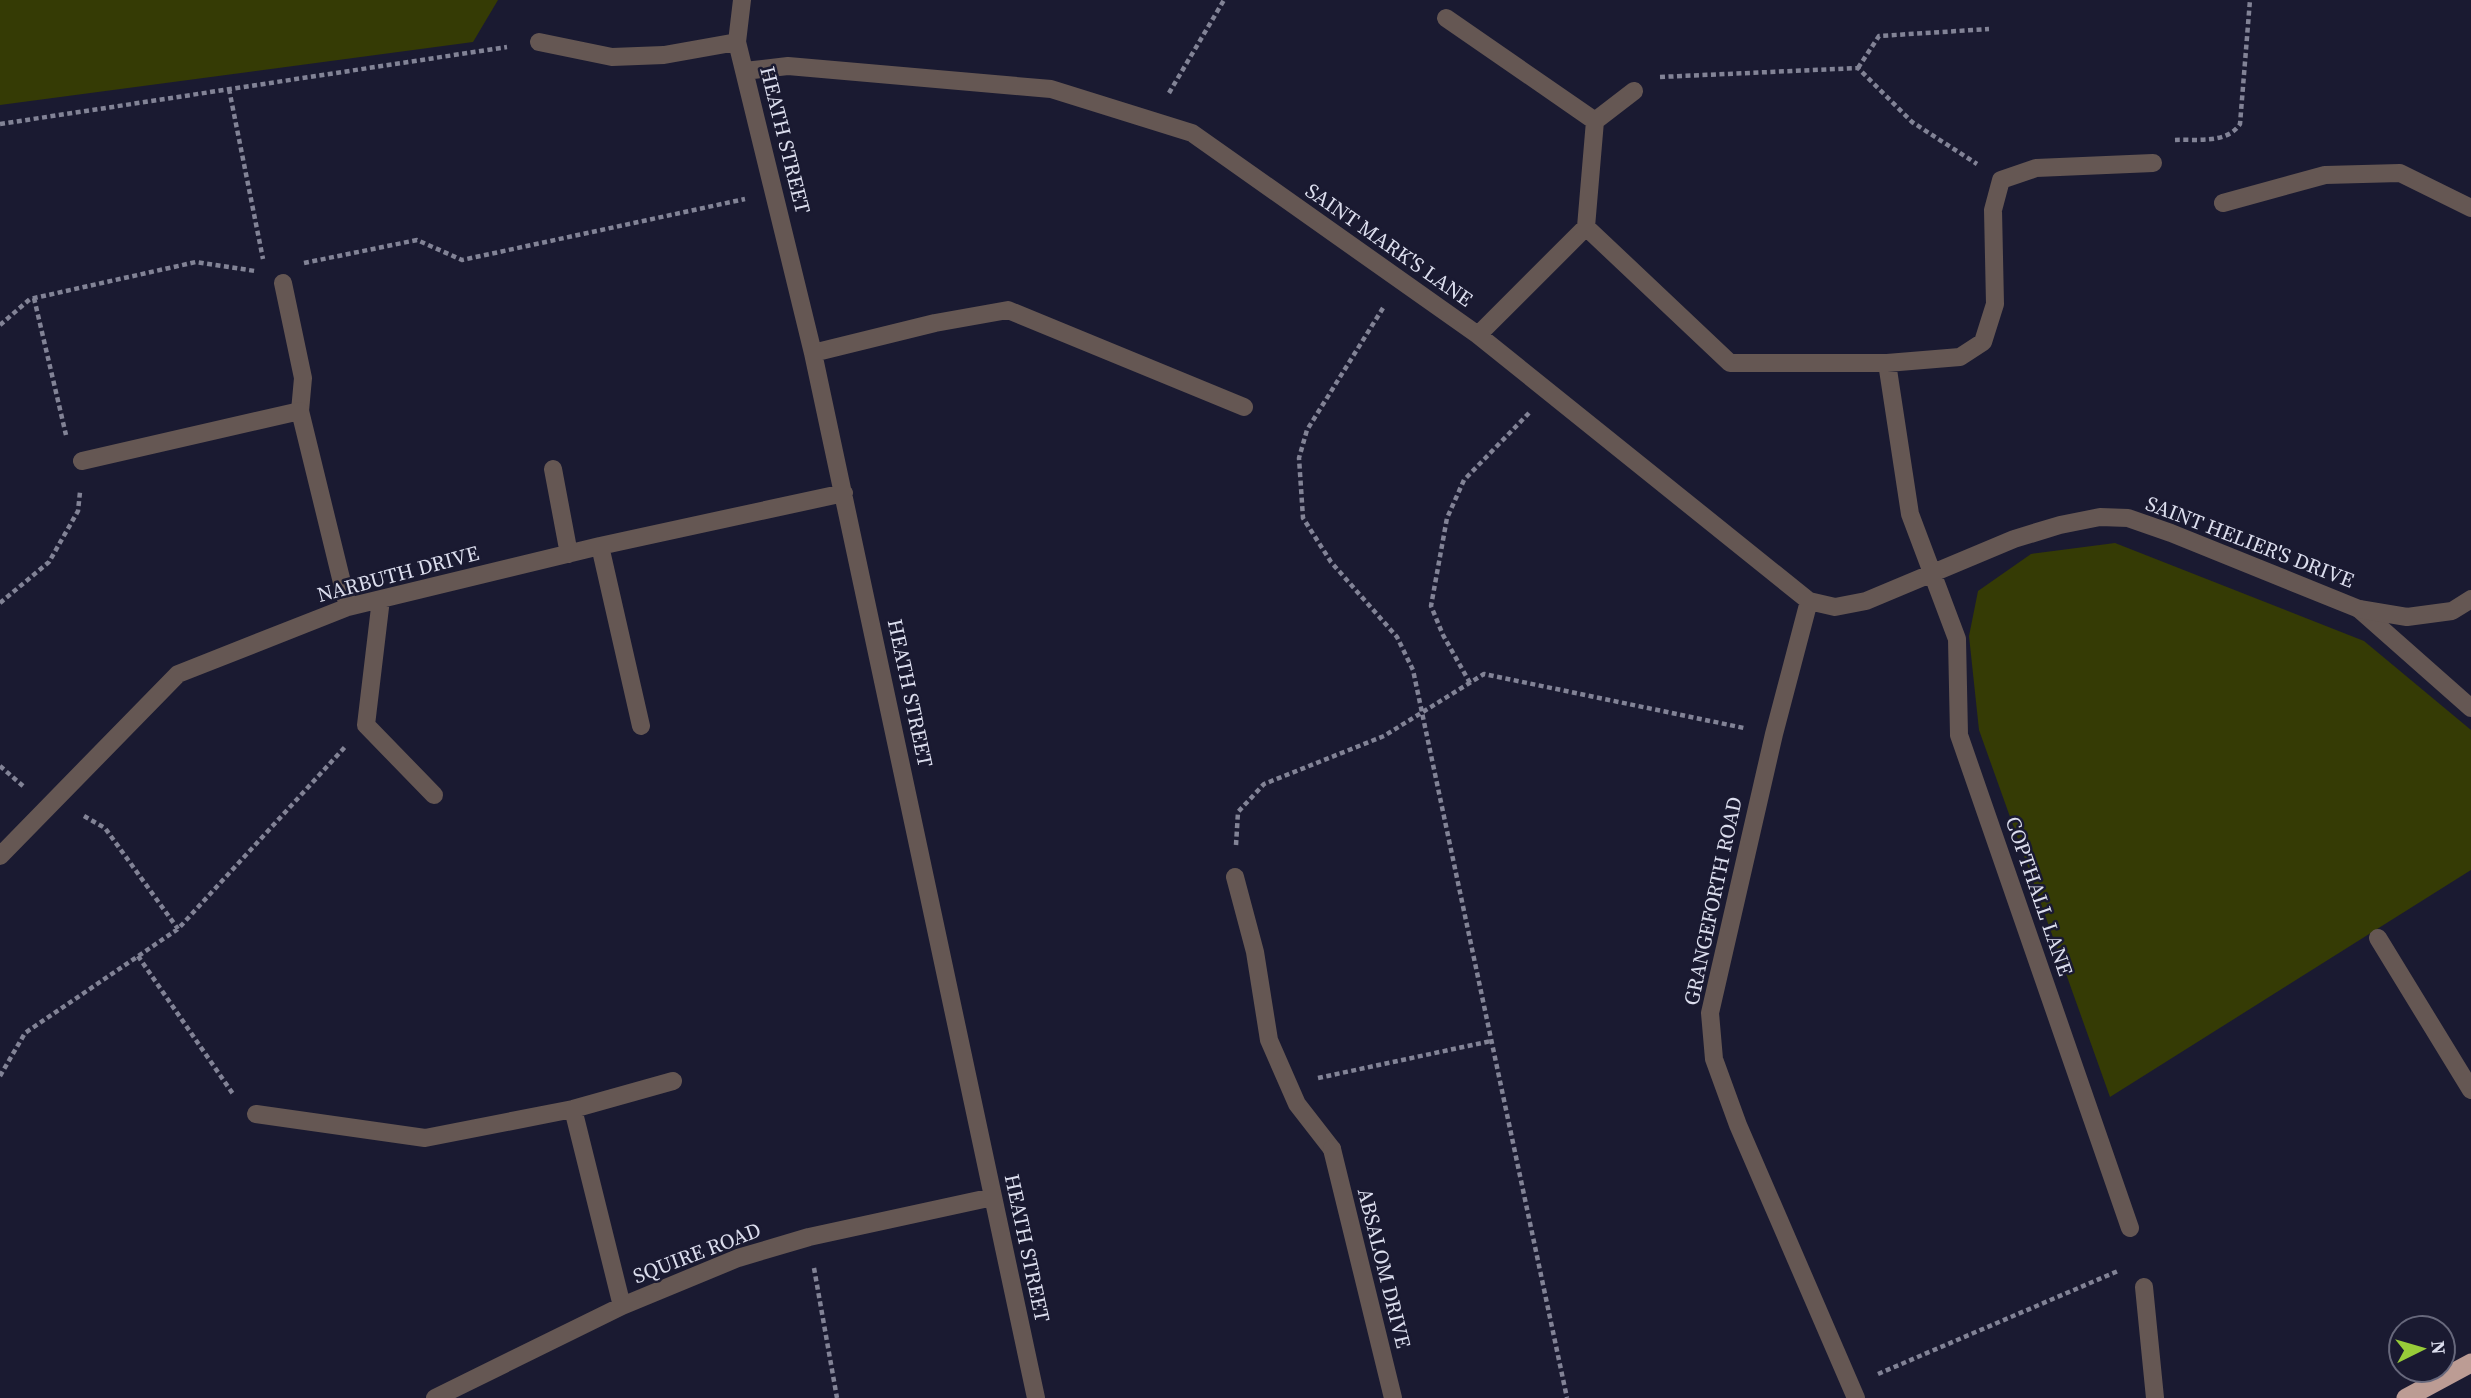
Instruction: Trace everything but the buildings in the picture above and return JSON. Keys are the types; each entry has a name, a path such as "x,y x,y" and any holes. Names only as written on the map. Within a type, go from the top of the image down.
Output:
{"highway":[{"path":"2406,1398 2471,1363"}],"street":[{"name":"HEATH STREET","path":"742,0 737,42 813,353 844,493 1036,1398"},
{"path":"1446,18 1595,121"},
{"path":"539,42 612,57 664,55 737,42"},
{"name":"SAINT MARK'S LANE","path":"745,71 788,66 1051,89 1192,133 1479,335 1810,601"},
{"path":"1479,335 1586,228 1595,121 1634,91"},
{"path":"1586,228 1730,363 1887,363 1960,356 1983,342 1995,304 1993,210 2001,180 2036,168 2153,163"},
{"path":"2223,203 2325,175 2400,173 2471,208"},
{"path":"283,283 303,378 300,411 348,607"},
{"path":"813,353 935,323 1008,310 1244,407"},
{"name":"COPTHALL LANE","path":"1887,363 1910,514 1957,639 1959,735 2130,1228"},
{"path":"82,461 300,411"},
{"path":"553,469 569,554"},
{"name":"NARBUTH DRIVE","path":"0,856 178,674 348,607 600,546 844,493"},
{"name":"SAINT HELIER'S DRIVE","path":"1933,573 2014,539 2060,525 2100,517 2128,518 2359,609 2407,617 2452,611 2471,599"},
{"path":"600,546 641,726"},
{"path":"1810,601 1835,607 1866,601 1933,573"},
{"path":"381,599 366,725 434,796"},
{"name":"GRANGEFORTH ROAD","path":"1810,601 1774,734 1710,1013 1714,1059 1738,1125 1854,1391"},
{"path":"2359,609 2471,708"},
{"path":"1235,877 1255,952 1269,1040 1288,1084"},
{"path":"2378,938 2471,1090"},
{"path":"256,1114 425,1138 573,1109 673,1081"},
{"name":"ABSALOM DRIVE","path":"1288,1084 1297,1104 1332,1149 1393,1398"},
{"path":"573,1109 622,1306"},
{"name":"SQUIRE ROAD","path":"435,1398 622,1306 738,1258 809,1237 993,1197"},
{"path":"2144,1287 2155,1398"}],"path":[{"path":"1153,121 1224,0"},
{"path":"2153,163 2173,140 2226,138 2235,132 2240,124 2250,0"},
{"path":"1858,68 1879,36 1989,29"},
{"path":"0,124 539,42"},
{"path":"1634,91 1644,78 1858,68 1912,122 2001,180"},
{"path":"229,89 266,271"},
{"path":"291,265 417,240 462,260 774,193"},
{"path":"0,325 34,298 196,262 259,272"},
{"path":"1400,280 1307,430 1299,458 1303,518 1331,562 1397,637 1413,670 1567,1398"},
{"path":"0,603 50,562 78,512 82,461 66,436 34,298"},
{"path":"1470,683 1443,635 1431,606 1447,518 1464,480 1549,393"},
{"path":"1235,877 1238,812 1264,784 1384,736 1484,674 1774,734"},
{"path":"0,1076 25,1033 178,929 366,725"},
{"path":"55,799 105,828 178,929"},
{"path":"138,956 237,1100 256,1114"},
{"path":"1288,1084 1491,1041"},
{"path":"809,1237 836,1398"},
{"path":"1854,1391 2126,1267"}],"green space":[{"path":"0,0 498,0 473,42 0,105"},
{"path":"2115,543 2364,641 2471,730 2471,870 2110,1097 1979,730 1969,636 1978,591 2031,554"}]}
